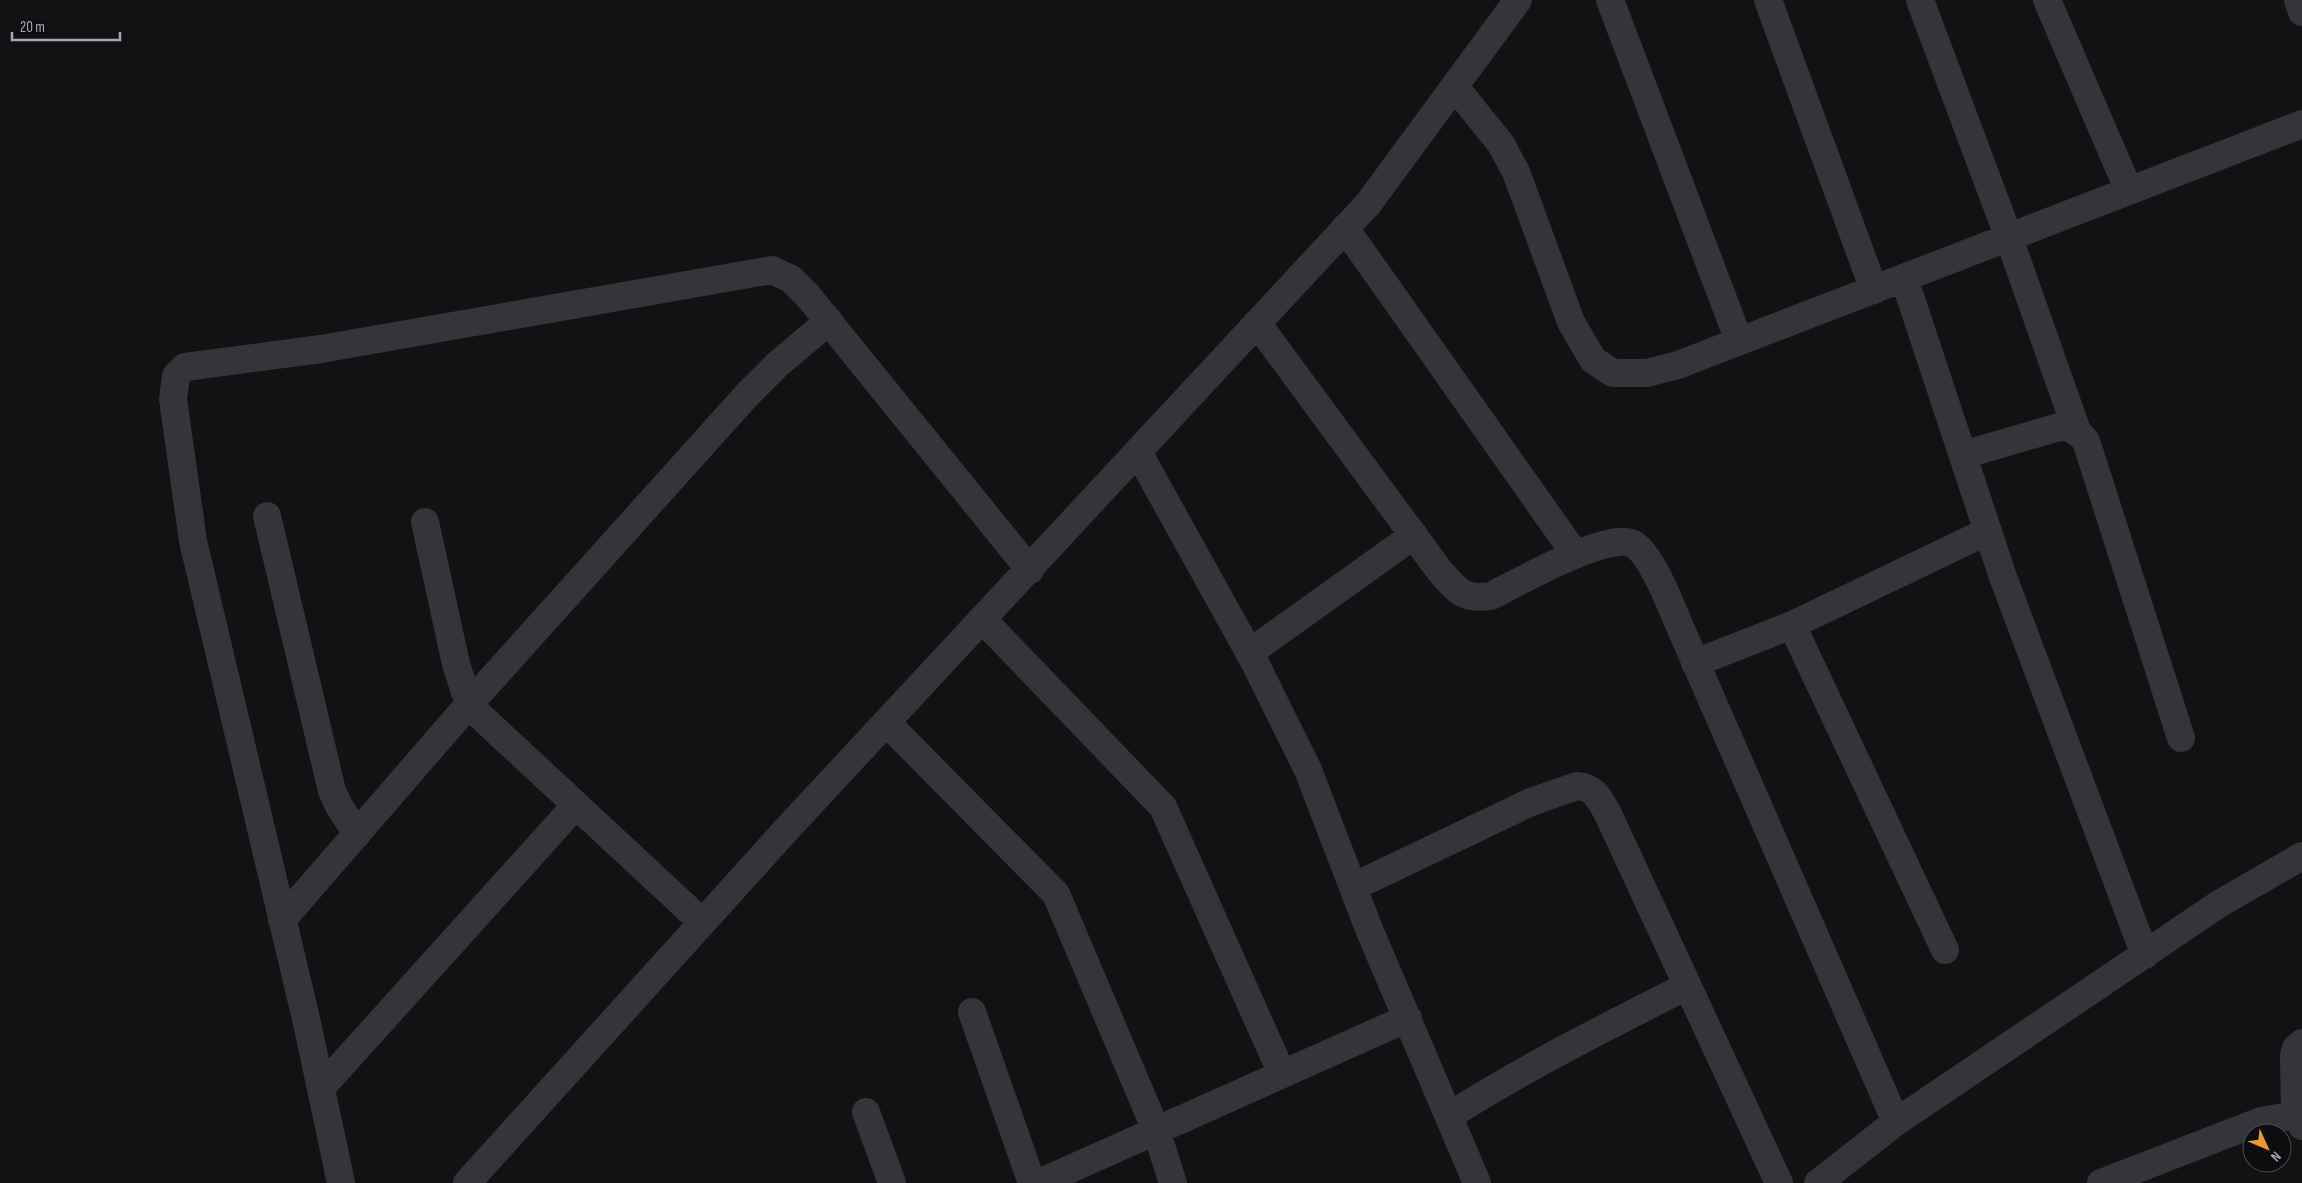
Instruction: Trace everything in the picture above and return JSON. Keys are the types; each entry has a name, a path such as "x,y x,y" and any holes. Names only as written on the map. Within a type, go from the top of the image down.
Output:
{"street":[{"path":"467,1183 702,922 1368,204 1518,0"},
{"path":"1610,0 1739,341"},
{"path":"1768,0 1874,290"},
{"path":"1920,0 2009,238 2077,431"},
{"path":"2046,0 2129,191"},
{"path":"2298,0 2302,12"},
{"path":"1455,88 1502,144 1516,172 1570,322 1593,360 1613,373 1647,373 1678,365 2302,124"},
{"path":"1345,228 1575,554"},
{"path":"341,1183 282,920 193,541 173,399 176,376 185,367 321,349 772,270 790,279 829,321 1030,570"},
{"path":"1904,278 2007,586 2145,955"},
{"path":"282,920 470,703 746,396 778,364 829,321"},
{"path":"1257,323 1439,570 1460,593 1475,598 1491,596 1585,549 1626,541 1634,544 1652,566 1896,1122"},
{"path":"1963,455 2066,426 2077,431 2086,440 2094,460 2181,738"},
{"path":"1138,452 1249,653 1308,770 1353,887 1477,1183"},
{"path":"267,516 332,791 357,834"},
{"path":"425,522 456,664 470,703 475,711 702,922"},
{"path":"1696,663 1792,626 1988,531"},
{"path":"1249,653 1414,535"},
{"path":"983,620 1162,807 1282,1074"},
{"path":"1792,626 1944,950"},
{"path":"887,723 1056,894 1156,1130 1173,1183"},
{"path":"1353,887 1531,802 1577,786 1585,787 1598,796 1779,1183"},
{"path":"320,1088 576,805"},
{"path":"1818,1183 1896,1122 2219,904 2302,856"},
{"path":"1450,1116 1492,1088 1559,1051 1687,986"},
{"path":"972,1012 1032,1183"},
{"path":"1039,1183 1408,1018"},
{"path":"2101,1183 2261,1121 2298,1121 2294,1056 2296,1048 2302,1043"},
{"path":"866,1112 892,1183"}]}
